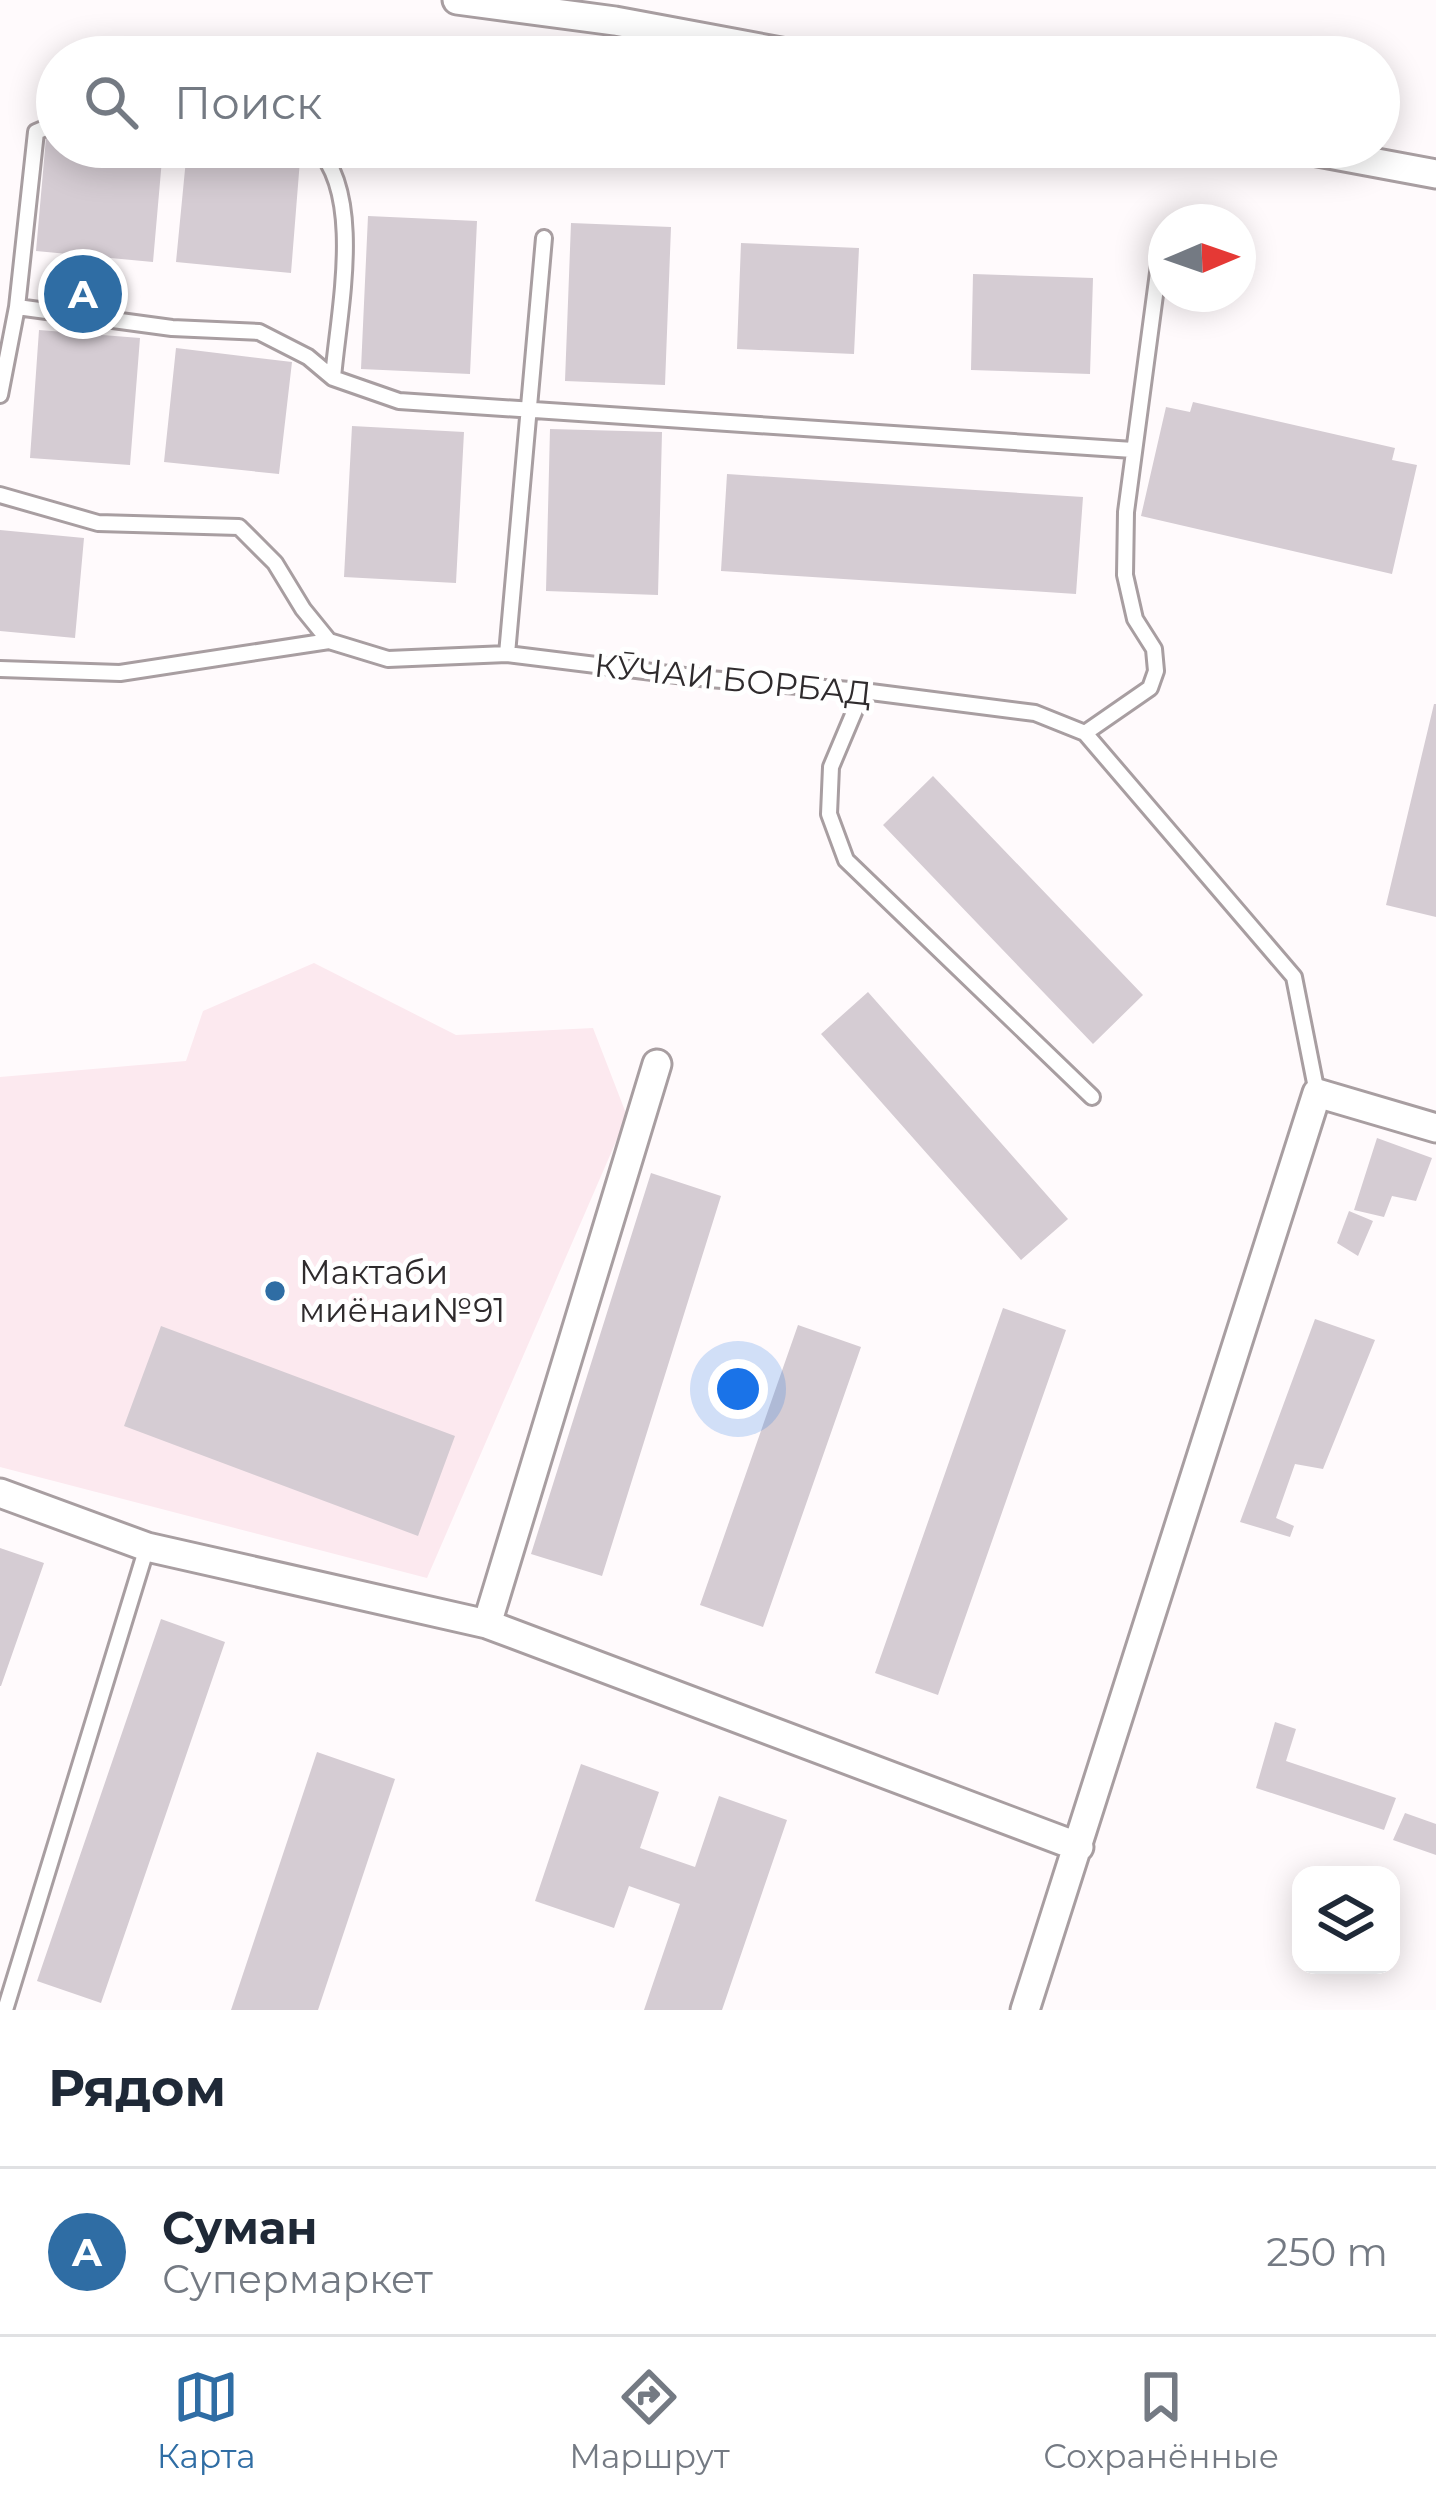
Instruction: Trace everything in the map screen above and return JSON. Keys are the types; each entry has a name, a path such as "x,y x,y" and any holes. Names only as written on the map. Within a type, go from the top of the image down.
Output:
{"street":[{"path":"457,0 616,10 722,36"},
{"path":"1400,167 1436,174"},
{"path":"487,1624 657,1064"},
{"path":"1025,2010 1317,1093 1436,1128"},
{"path":"0,1493 147,1546 487,1624 1079,1846"}],"lane":[{"path":"0,395 17,308 36,132"},
{"path":"332,168 339,182 344,236 333,378"},
{"path":"506,654 544,238"},
{"path":"17,308 172,328 259,332 308,357 333,378 399,401 1133,450"},
{"path":"1085,733 1150,688 1156,671 1154,649 1135,619 1124,575 1126,512 1152,312"},
{"path":"0,495 98,523 239,527 275,562 329,641"},
{"path":"0,669 120,673 329,641"},
{"name":"КӮЧАИ БОРБАД","path":"329,641 388,659 506,654 709,679 863,691 1036,713 1085,733 1294,977 1317,1093"},
{"path":"863,691 831,767 829,814 846,860 1091,1097"},
{"path":"5,2010 147,1546"}],"shaded area":[{"name":"Мактаби миёнаи№91","path":"314,963 456,1035 593,1028 627,1116 427,1578 0,1467 0,1077 186,1061 203,1011"}],"building":[{"path":"43,168 161,168 153,262 36,251"},
{"path":"185,168 299,168 291,273 176,262"},
{"path":"368,216 477,221 470,374 361,369"},
{"path":"571,223 671,227 665,385 565,381"},
{"path":"741,243 859,248 854,354 737,349"},
{"path":"973,274 1093,278 1090,374 971,370"},
{"path":"39,330 140,338 130,465 30,458"},
{"path":"176,348 292,362 279,474 164,462"},
{"path":"1193,402 1395,448 1392,460 1417,465 1392,574 1141,516 1166,407 1190,412"},
{"path":"352,426 464,432 456,583 344,577"},
{"path":"550,429 662,432 658,595 546,591"},
{"path":"727,474 1083,497 1076,594 721,571"},
{"path":"0,530 84,538 75,638 0,631"},
{"path":"1436,704 1436,917 1386,905"},
{"path":"933,776 1143,995 1093,1044 883,825"},
{"path":"868,992 1068,1219 1021,1260 821,1034"},
{"path":"1377,1138 1432,1158 1416,1201 1392,1196 1384,1217 1354,1210"},
{"path":"651,1173 721,1196 602,1576 531,1554"},
{"path":"1349,1211 1373,1221 1358,1256 1337,1243"},
{"path":"1003,1308 1066,1330 938,1695 875,1673"},
{"path":"1315,1319 1375,1340 1323,1469 1295,1464 1276,1518 1294,1526 1290,1537 1240,1522"},
{"path":"798,1325 861,1347 763,1627 700,1605"},
{"path":"161,1326 455,1436 418,1536 124,1426"},
{"path":"0,1548 44,1563 1,1686 0,1686"},
{"path":"161,1619 225,1642 101,2003 37,1981"},
{"path":"1275,1722 1296,1729 1286,1761 1396,1798 1384,1830 1256,1788"},
{"path":"317,1752 395,1779 318,2010 231,2010"},
{"path":"581,1764 659,1792 640,1848 695,1867 719,1796 787,1820 722,2010 644,2010 680,1904 629,1886 614,1928 535,1901"},
{"path":"1405,1813 1436,1824 1436,1855 1393,1840"}],"place":[{"name":"Суман","path":"83,294"},
{"name":"Мактаби миёнаи№91","path":"275,1291"}]}
